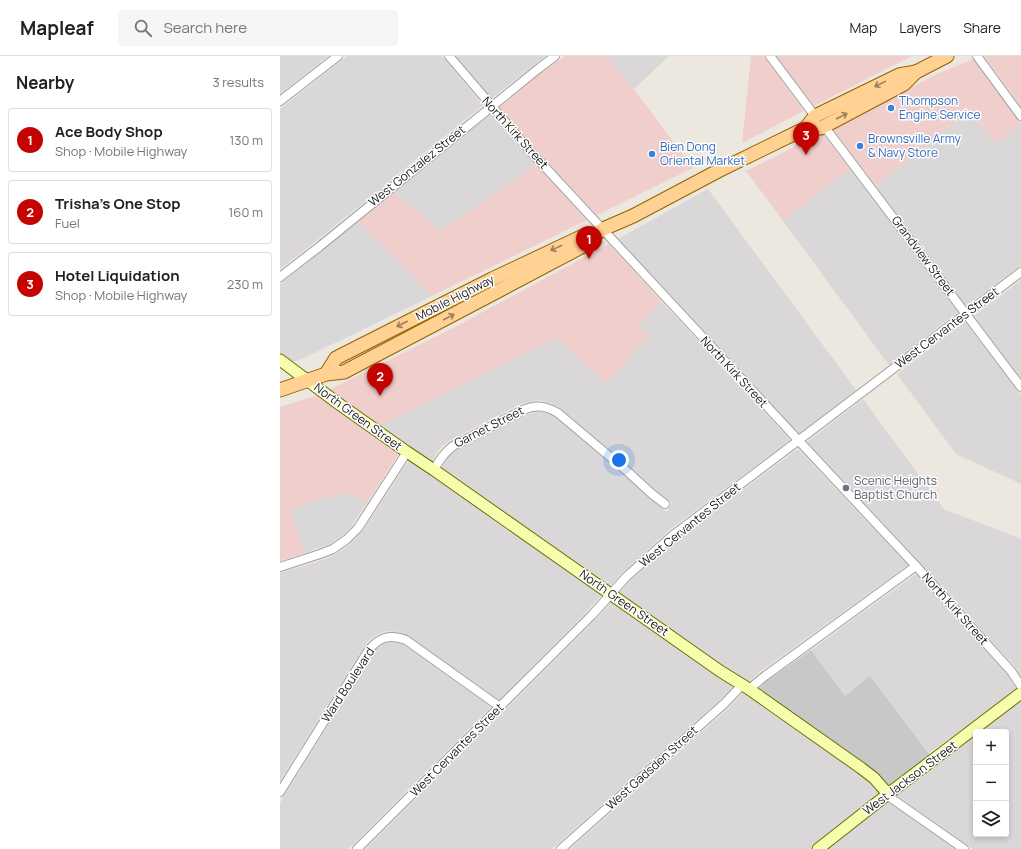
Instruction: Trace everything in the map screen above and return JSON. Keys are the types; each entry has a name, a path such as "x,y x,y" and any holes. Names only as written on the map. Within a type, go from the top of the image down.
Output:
{"main road":[{"name":"Mobile Highway","path":"806,128 815,116 899,75 916,72 947,56"},
{"name":"Mobile Highway","path":"280,390 326,374 336,358 580,236 598,233 718,171 806,128 821,128 904,84 916,72"}],"street":[{"path":"280,101 338,56"},
{"name":"North Kirk Street","path":"449,56 598,233 916,566 1011,671 1021,686"},
{"name":"West Gonzalez Street","path":"280,276 555,56"},
{"path":"770,56 815,116"},
{"path":"977,56 1021,116"},
{"name":"Grandview Street","path":"824,126 1021,387"},
{"name":"West Cervantes Street","path":"357,849 592,615 626,577 672,536 1021,272"},
{"name":"North Green Street","path":"280,360 340,405 407,452 862,768 874,778 891,798 964,849"},
{"name":"Garnet Street","path":"434,470 441,457 453,446 523,410 534,406 541,406 550,408 558,413 665,504"},
{"path":"280,567 333,549 347,539 358,528 407,452"},
{"name":"West Gadsden Street","path":"561,849 725,703 916,566"},
{"name":"Ward Boulevard","path":"280,792 372,645 384,638 391,636 406,640 500,707"},
{"name":"West Jackson Street","path":"818,849 1021,693"}],"shaded area":[{"path":"280,56 328,56 280,94"},
{"path":"347,56 442,56 483,105 280,269 280,109"},
{"path":"455,56 545,56 491,99"},
{"path":"565,56 606,56 634,89 693,168 597,215 499,108 541,73"},
{"path":"606,56 669,56 634,89"},
{"path":"751,56 765,56 804,111 742,143"},
{"path":"776,56 912,56 814,106"},
{"path":"984,56 1021,56 1021,107"},
{"path":"973,59 1020,123 996,143 970,110 876,186 832,128 939,73"},
{"path":"970,110 996,143 1020,123 1021,124 1021,265 966,306 876,186"},
{"path":"491,114 536,165 441,231 394,193"},
{"path":"822,133 850,169 783,221 746,171"},
{"path":"536,165 587,220 432,296 399,261 358,222 394,193 441,231"},
{"path":"850,169 958,312 889,365 783,221"},
{"path":"708,189 856,390 799,434 618,239"},
{"path":"358,222 399,261 432,296 293,362 280,353 280,284"},
{"path":"609,244 662,302 637,326 649,336 606,383 556,338 378,426 329,390 453,328"},
{"path":"1021,280 1021,378 974,316"},
{"path":"662,302 790,440 668,531 610,586 441,469 450,455 456,450 525,415 541,412 556,417 667,512 672,503 561,409 551,403 540,400 520,404 449,441 441,447 432,462 378,426 556,338 649,336 637,326"},
{"path":"965,322 1021,395 1021,484 956,454 897,374"},
{"path":"318,395 399,453 367,503 352,493 317,500 291,510 304,553 280,561 280,407"},
{"path":"863,399 944,509 1021,539 1021,677 1015,667 917,559 807,442"},
{"path":"798,449 908,565 761,671 748,682 722,666 619,593 630,581 676,540"},
{"path":"409,460 432,474 602,594 499,700 407,635 390,631 374,636 363,648 280,781 280,573 323,560 337,554 351,543 362,532"},
{"path":"353,493 367,503 348,530 330,544 304,553 291,510 317,500"},
{"path":"916,574 1007,674 1016,689 929,753 870,676 845,696 811,650"},
{"path":"612,601 734,686 552,849 365,849 501,714 502,715 504,711"},
{"path":"392,642 404,645 491,707 348,849 280,849 280,803 376,649"},
{"path":"811,650 845,696 870,676 930,755 888,787 877,774 864,763 758,689 768,680"},
{"path":"744,692 748,697 750,696 859,772 870,781 880,793 809,849 570,849 729,708"},
{"path":"1021,700 1021,849 973,849 896,795 973,737 973,837 1009,837 1009,729 984,729"},
{"path":"888,802 955,849 828,849"}],"place":[{"name":"Thompson Engine Service","path":"891,108"},
{"name":"Brownsville Army & Navy Store","path":"860,146"},
{"name":"Bien Dong Oriental Market","path":"652,154"},
{"name":"Hotel Liquidation","path":"806,155"},
{"name":"Ace Body Shop","path":"589,259"},
{"name":"Trisha's One Stop","path":"380,396"},
{"name":"Scenic Heights Baptist Church","path":"846,488"}]}
